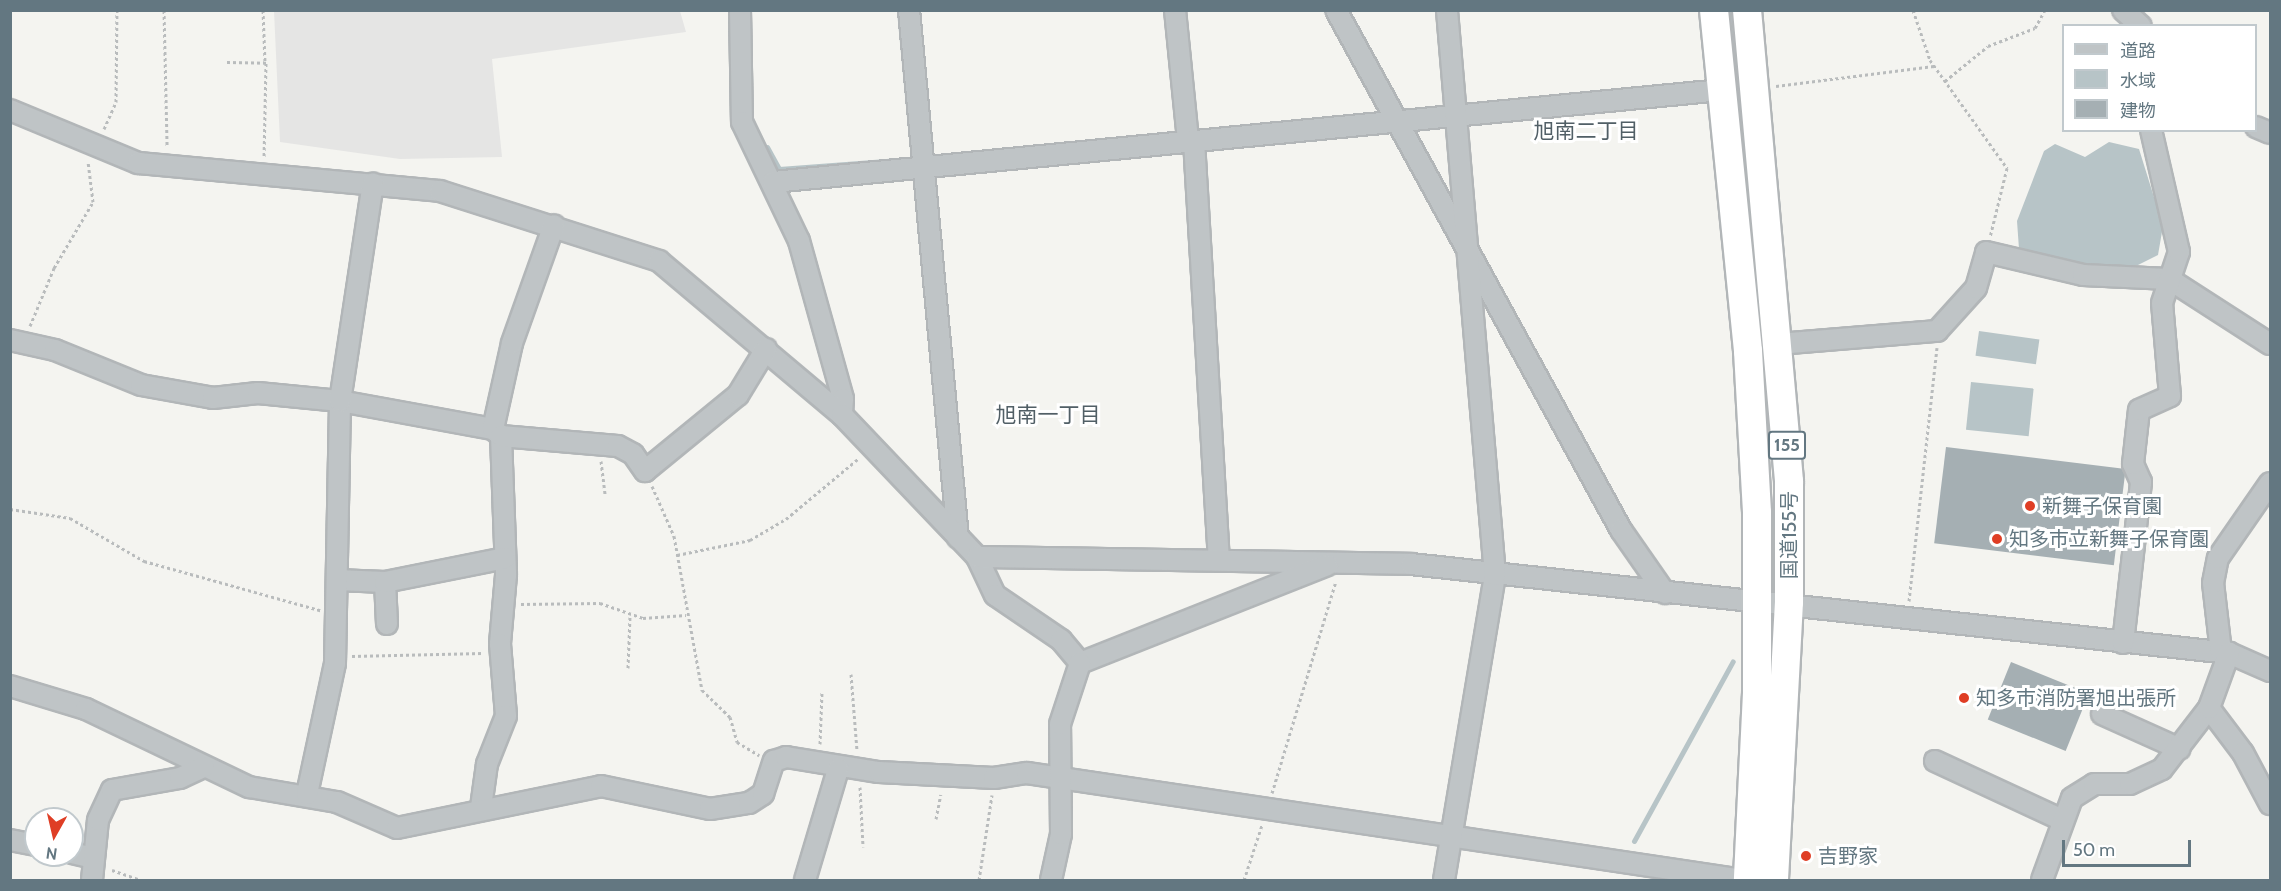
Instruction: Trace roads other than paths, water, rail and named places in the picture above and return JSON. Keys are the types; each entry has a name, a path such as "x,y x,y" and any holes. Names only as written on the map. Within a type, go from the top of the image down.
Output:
{"highway":[{"name":"国道155号","path":"1714,10 1748,351 1758,599 1746,880"},
{"name":"国道155号","path":"1747,10 1789,482 1789,602 1774,880"}],"street":[{"path":"740,10 742,122 773,182 799,241 843,399 842,416"},
{"path":"909,10 958,538"},
{"path":"1175,10 1191,141 1219,560"},
{"path":"1336,10 1469,258 1621,530 1665,593"},
{"path":"1444,880 1495,575 1447,10"},
{"path":"773,182 1721,90"},
{"path":"10,110 89,144 165,167 373,183 440,191 554,225 659,261 766,349 842,416 977,558 995,595 1061,640 1080,663"},
{"path":"2257,126 2271,133"},
{"path":"2123,643 2141,482 2133,464 2139,410 2170,396 2162,303 2178,240 2151,132"},
{"path":"307,794 335,655 340,401 373,183"},
{"path":"481,807 487,764 506,716 500,649 505,558 497,433 512,343 554,225"},
{"path":"1778,344 1937,331 1976,288 1986,252 2083,275 2169,279 2271,344"},
{"path":"10,340 56,350 151,387 213,398 258,393 340,401 497,433 627,449 645,471 738,395 766,349"},
{"path":"2042,880 2062,820 2072,798 2094,784 2130,784 2162,769 2180,749 2209,708 2225,653 2213,583 2218,558 2271,483"},
{"path":"337,580 386,582 505,558"},
{"path":"977,558 1338,562 1495,575 1665,593 1789,602 1907,619 2225,653 2271,671"},
{"path":"1080,663 1338,562"},
{"path":"386,582 387,624"},
{"path":"1051,880 1060,851 1057,778 1060,724 1080,663"},
{"path":"10,686 86,709 249,787 307,794 397,828 453,820 481,807 601,786 710,809 749,803 763,794 774,761 786,757 838,769 995,778 1027,773 1452,834 1650,872 1746,880"},
{"path":"2209,708 2243,753 2271,804"},
{"path":"2102,714 2180,749"},
{"path":"1935,761 2062,820"},
{"path":"93,868 100,813 112,790 180,778 204,767"},
{"path":"805,880 838,769"}],"water":[{"path":"2109,142 2139,149 2163,226 2158,255 2138,265 2097,268 2038,260 2019,249 2017,221 2044,151 2055,144 2085,157"},
{"path":"1979,331 2039,339 2036,364 1976,356"},
{"path":"1971,382 2034,389 2029,436 1966,430"}],"waterway":[{"path":"767,147 779,169 913,159 899,10"},
{"path":"1730,10 1756,292"},
{"path":"1765,394 1766,422"},
{"path":"1634,841 1733,661"}],"place":[{"name":"新舞子保育園","path":"2030,506"},
{"name":"知多市立新舞子保育園","path":"1997,539"},
{"name":"知多市消防署旭出張所","path":"1964,698"},
{"name":"吉野家","path":"1806,856"}],"district":[{"name":"旭南二丁目","path":"1586,131"},
{"name":"旭南一丁目","path":"1048,415"}]}
